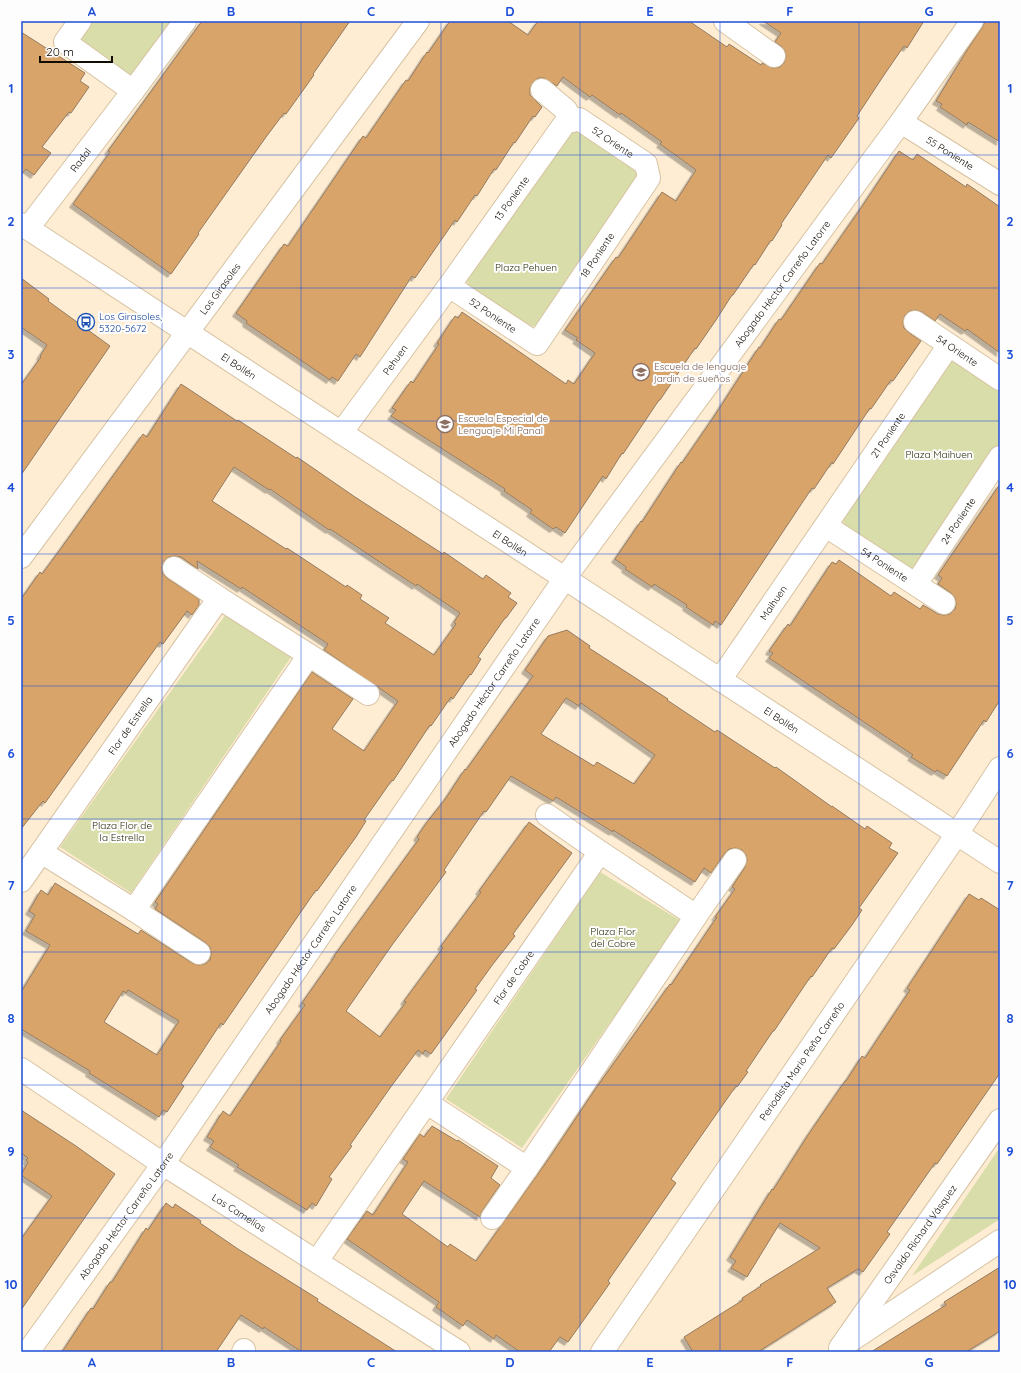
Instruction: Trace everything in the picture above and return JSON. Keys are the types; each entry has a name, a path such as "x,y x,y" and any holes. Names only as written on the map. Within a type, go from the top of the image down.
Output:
{"street":[{"path":"80,21 65,42 133,91"},
{"name":"Radal","path":"25,226 133,91 185,21"},
{"name":"Los Girasoles","path":"21,557 418,21"},
{"path":"725,21 750,28 774,56"},
{"name":"Abogado Héctor Carreño Latorre","path":"28,1352 163,1164 565,578 901,122 972,21"},
{"name":"52 Oriente","path":"542,90 576,120 646,164"},
{"name":"13 Poniente","path":"449,286 565,123 576,120"},
{"name":"55 Poniente","path":"901,122 1000,184"},
{"name":"18 Poniente","path":"537,344 649,178 646,164"},
{"name":"El Bollén","path":"25,226 1000,862"},
{"name":"52 Poniente","path":"449,286 537,344"},
{"name":"Pehuen","path":"342,433 449,286"},
{"name":"54 Oriente","path":"915,322 1000,379"},
{"name":"21 Poniente","path":"826,526 949,345"},
{"name":"24 Poniente","path":"916,584 1000,457"},
{"name":"54 Poniente","path":"826,526 944,603"},
{"name":"Maihuen","path":"720,680 826,526"},
{"path":"174,568 368,694"},
{"name":"Flor de Estrella","path":"21,881 219,598"},
{"path":"134,910 309,655"},
{"name":"Periodista Mario Peña Carreño","path":"602,1352 957,834 1000,768"},
{"path":"547,815 696,916"},
{"path":"42,852 199,953"},
{"name":"Flor de Cobre","path":"317,1261 600,852"},
{"path":"492,1218 735,860"},
{"name":"Las Camelias","path":"21,1069 163,1164 459,1352"},
{"path":"427,1103 527,1168"},
{"name":"Osvaldo Richard Vásquez","path":"837,1350 1000,1120"},
{"name":"Osvaldo Richard Vásquez","path":"837,1350 1000,1240"}],"green space":[{"path":"83,21 173,21 132,77 72,36"},
{"name":"Plaza Pehuen","path":"582,127 638,166 641,179 540,324 531,327 470,290 465,276 565,134"},
{"name":"Plaza Maihuen","path":"957,361 1000,389 1000,445 919,569 908,572 844,530 843,518 943,364"},
{"name":"Plaza Flor de la Estrella","path":"226,614 291,657 131,893 60,847"},
{"name":"Plaza Flor del Cobre","path":"600,872 681,921 522,1148 446,1099"},
{"path":"1000,1147 1000,1219 912,1276"}],"building":[{"path":"202,21 350,21 313,74 314,75 286,114 284,113 266,137 171,274 73,204 110,152 108,151"},
{"path":"450,21 508,21 528,35 538,21 689,21 727,47 729,44 761,65 762,63 773,68 780,67 784,63 786,57 785,51 775,42 781,33 763,21 924,21 907,48 904,46 884,75 857,116 859,118 831,158 828,155 781,224 782,225 772,241 771,240 755,265 754,264 732,295 696,349 695,348 623,454 622,453 606,479 603,476 565,533 556,527 553,529 530,513 532,510 504,491 505,489 391,416 396,410 392,408 411,381 413,383 439,344 437,343 455,316 458,318 462,312 566,384 568,380 574,384 595,353 576,340 578,338 565,330 616,257 618,258 662,192 676,201 696,170 660,144 662,142 621,113 620,115 592,95 590,97 563,77 557,86 544,78 538,78 533,82 530,88 530,95 542,107 535,117 533,116 496,170 494,169 477,196 475,195 457,222 455,220 415,278 412,276 360,357 356,354 338,381 332,377 330,380 246,323 247,321 236,313 284,244 288,246 363,136 366,138 406,80 408,81"},
{"path":"985,21 1000,21 1000,142 968,122 967,125 940,107 942,104 936,101"},
{"path":"21,32 85,73 80,81 89,87 71,113 69,112 42,147 51,153 34,175 26,169 21,175"},
{"path":"899,151 913,160 917,154 966,187 967,184 1000,207 1000,353 967,329 965,331 940,314 935,321 922,312 916,310 910,311 905,315 903,322 904,328 921,341 893,381 891,380 871,409 870,408 833,464 832,462 814,489 812,488 721,625 715,621 713,625 686,607 687,605 654,584 652,587 625,569 626,567 615,559 715,415 759,347 760,348 779,319 781,320 820,263 822,264"},
{"path":"21,278 49,299 48,301 110,346 21,475 21,385 41,357 40,356 47,345 21,327"},
{"path":"181,384 237,421 238,420 296,458 297,457 355,497 443,554 444,552 483,579 486,575 511,593 508,597 517,603 478,657 481,659 471,675 470,674 453,699 451,697 431,726 430,725 393,781 392,780 364,820 366,821 356,837 317,891 316,890 223,1025 221,1023 181,1084 184,1086 167,1112 163,1110 159,1117 89,1073 90,1071 21,1029 21,992 50,945 26,931 35,915 29,911 41,890 48,895 55,883 138,934 141,930 192,963 199,965 205,964 210,960 210,947 155,909 158,904 155,902 312,672 353,699 332,729 364,751 398,701 324,650 328,644 242,587 241,589 197,561 198,569 181,557 169,557 164,561 162,567 163,574 199,599 199,605 192,615 187,611 163,644 160,642 45,803 43,801 21,829 21,599 40,572 42,574 62,547 143,434 147,437","holes":["234,467 269,490 270,489 329,530 330,529 416,586 417,584 460,613 454,622 456,624 434,655 385,623 389,618 360,599 362,595 347,585 346,587 212,501","128,990 179,1021 157,1055 104,1022 123,991 126,993"]},
{"path":"1000,484 1000,700 986,722 984,720 947,776 937,770 935,772 911,757 913,755 769,658 773,653 769,651 788,624 790,626 832,562 836,564 839,560 891,596 894,592 920,609 923,605 938,614 950,614 955,609 955,598 951,593 938,584 942,578 938,575"},
{"path":"567,630 590,646 589,648 668,699 667,700 715,732 717,730 775,768 776,767 865,829 867,826 892,843 889,848 898,853 859,908 862,910 852,925 834,949 832,948 812,977 811,976 746,1071 748,1072 737,1087 736,1086 671,1179 676,1183 608,1281 610,1283 568,1342 560,1337 549,1352 520,1352 496,1335 494,1339 467,1320 463,1326 436,1307 439,1302 347,1239 367,1211 373,1215 408,1162 403,1159 420,1134 424,1137 432,1126 457,1141 458,1140 498,1166 491,1178 500,1185 482,1211 480,1217 424,1181 402,1214 448,1247 450,1244 476,1261 550,1157 594,1091 670,984 671,985 717,917 715,917 735,889 732,887 745,867 747,861 746,855 742,850 736,848 729,849 711,873 704,868 695,882 613,830 613,832 556,797 553,801 511,776 486,812 484,811 444,870 446,872 392,945 346,1011 380,1037 406,1002 404,1001 443,948 441,946 481,892 479,891 529,822 572,853 513,934 515,936 475,989 477,990 431,1054 425,1050 423,1054 418,1050 390,1088 350,1145 352,1146 329,1177 332,1179 316,1206 312,1203 307,1210 237,1167 239,1165 210,1147 214,1141 207,1137 223,1111 230,1116 305,1005 302,1003 334,956 419,839 417,837 427,822 446,798 465,769 466,770 533,676 525,670 548,636","holes":["566,698 579,706 581,703 655,755 634,784 597,762 594,766 541,734"]},
{"path":"969,894 979,900 981,898 1000,910 1000,1073 937,1164 935,1163 887,1232 890,1234 863,1272 858,1269 827,1288 836,1302 758,1352 693,1352 684,1337 743,1300 742,1298 761,1286 760,1285 820,1248 780,1223 747,1277 731,1268 736,1261 730,1257 772,1189 773,1190 808,1135 862,1056 865,1058 910,990 907,988"},
{"path":"21,1110 115,1174 21,1310 21,1239 52,1196 21,1175 28,1162 26,1160 28,1158 21,1153"},
{"path":"166,1203 173,1208 175,1204 201,1221 200,1223 238,1249 318,1299 317,1301 397,1352 302,1352 264,1327 263,1329 241,1315 216,1352 62,1352 91,1308 93,1309 110,1282 112,1282 146,1228 148,1230"},
{"path":"1000,1267 1000,1331 966,1352 871,1352 946,1305 944,1302"}],"place":[{"name":"Los Girasoles, 5320-5672","path":"86,322"},
{"name":"Escuela de lenguaje jardin de sueños","path":"641,372"},
{"name":"Escuela Especial de Lenguaje Mi Panal","path":"445,424"}]}
